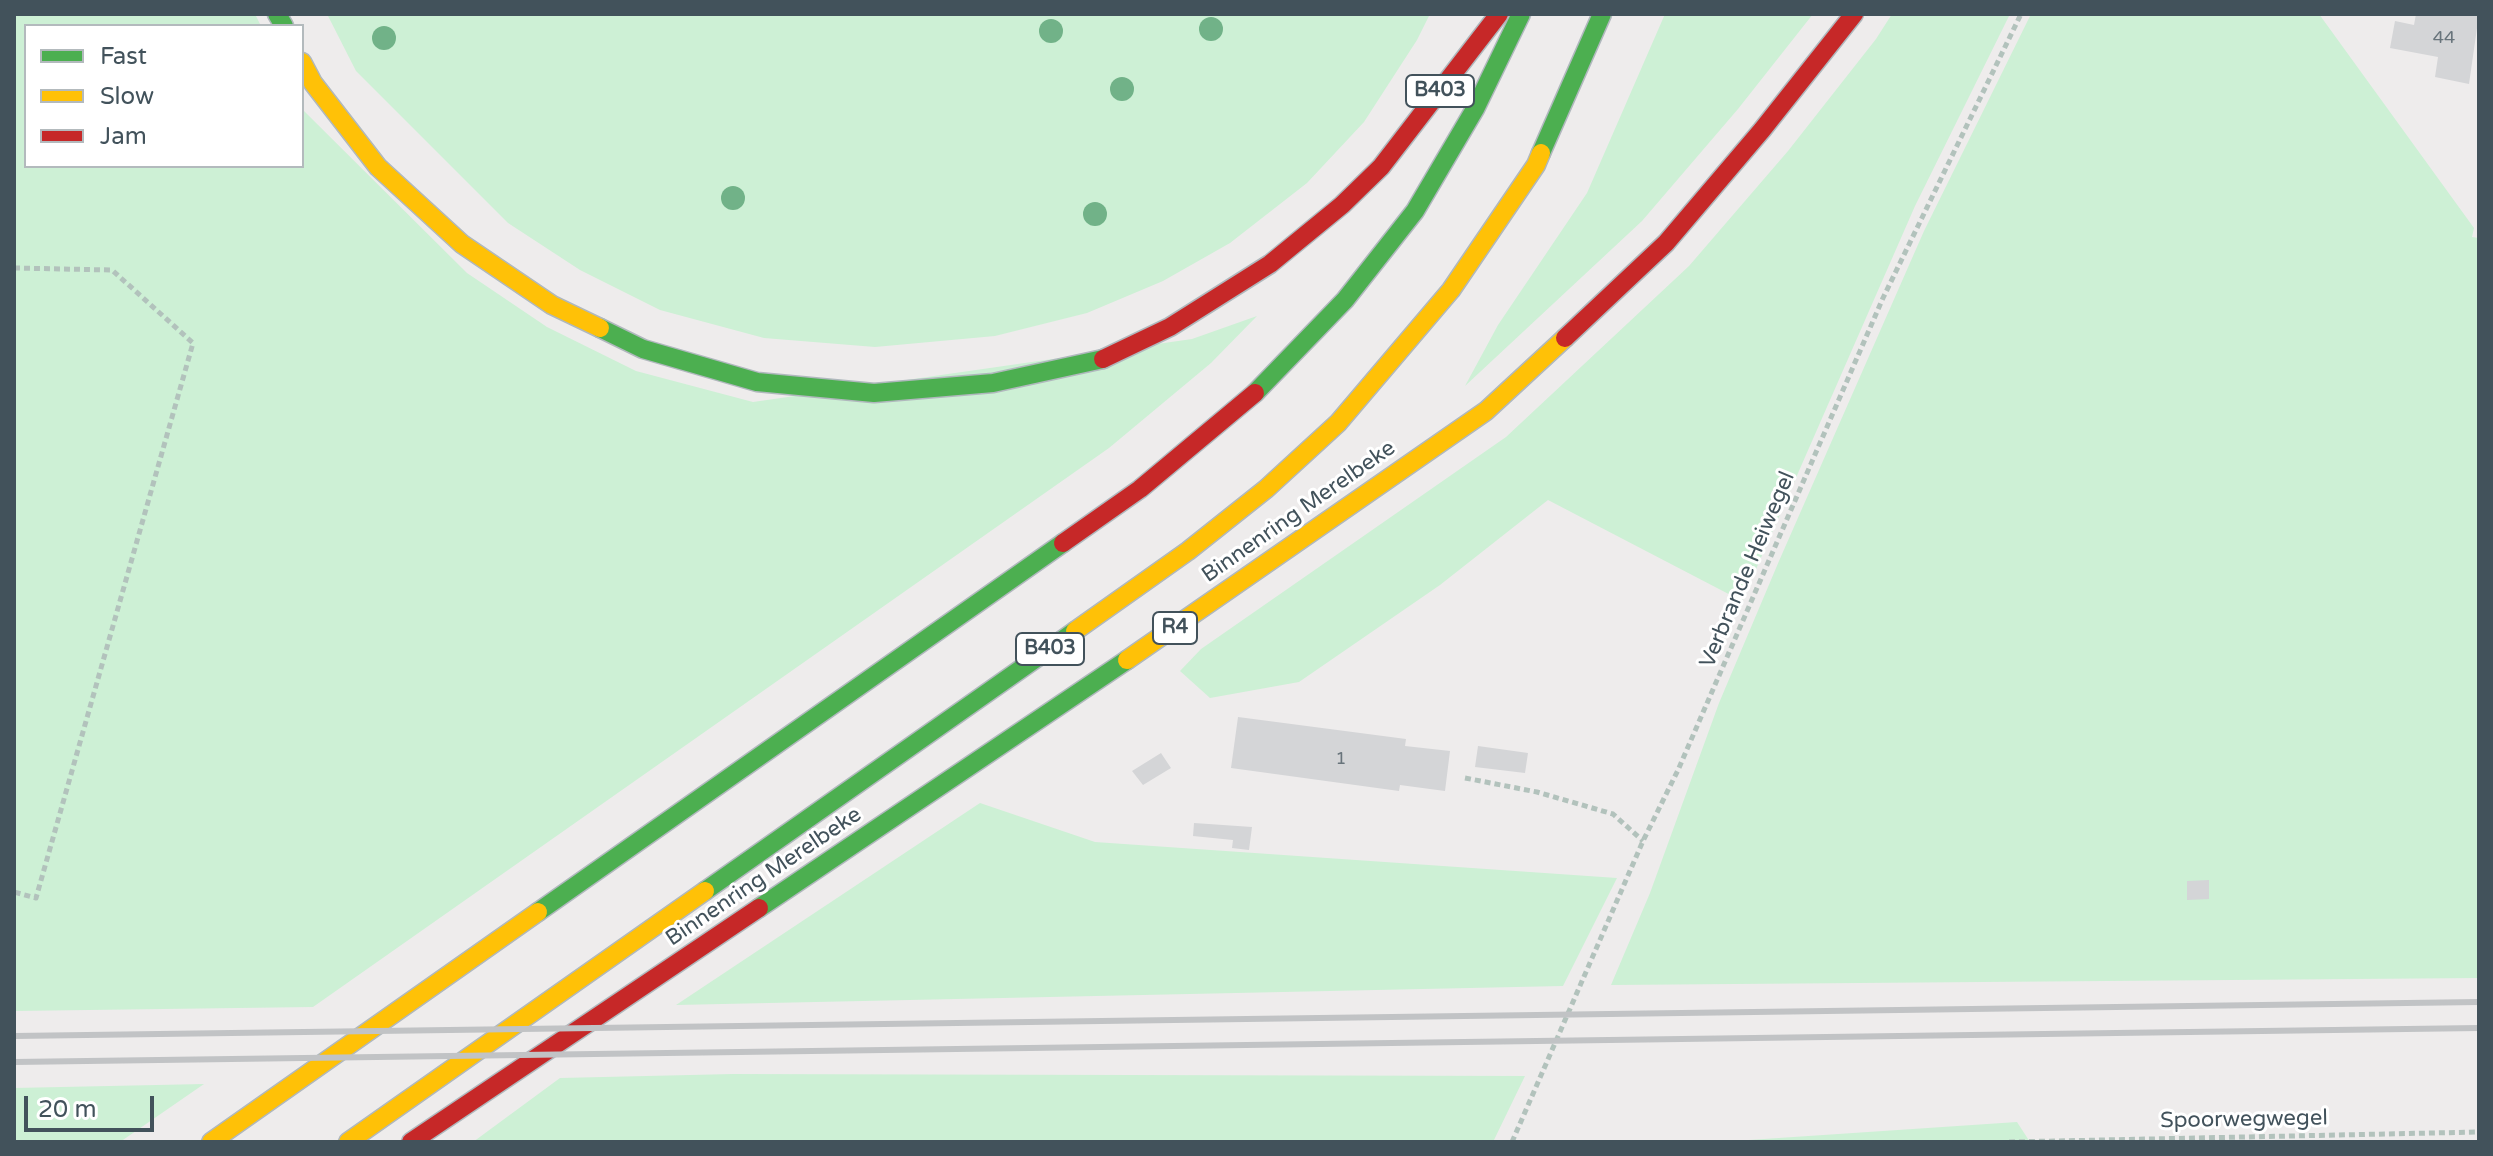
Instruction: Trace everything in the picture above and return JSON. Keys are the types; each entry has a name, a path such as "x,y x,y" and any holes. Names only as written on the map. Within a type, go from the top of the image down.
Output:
{"highway":[{"name":"B403","path":"304,66 313,83 378,167 462,244 552,305 643,349 757,382 874,393 993,383 1098,361 1170,327 1270,264 1342,205 1381,167 1499,14"},
{"path":"211,1142 1127,498 1247,401 1345,300 1415,211 1475,109 1521,14"},
{"name":"B403","path":"348,1142 1188,551 1266,489 1338,423 1451,290 1536,165 1602,14"},
{"name":"Binnenring Merelbeke","path":"411,1142 1170,631 1486,411 1666,243 1762,130 1854,14"}],"path":[{"name":"Verbrande Heiwegel","path":"1512,1142 1883,298 2021,14"},
{"path":"14,268 112,270 193,343 36,898 14,892"},
{"path":"1465,778 1537,792 1613,814 1643,841"},
{"name":"Spoorwegwegel","path":"2009,1142 2479,1132"},
{"path":"2336,1134 2342,1142"}],"green space":[{"path":"14,14 255,14 260,24 24,24 24,168 304,168 304,111 467,273 547,327 636,371 753,402 1192,339 1257,316 1211,363 1109,448 313,1007 14,1011"},
{"path":"327,14 1430,14 1417,40 1364,122 1307,183 1230,243 1163,281 1087,313 995,336 875,347 764,338 660,310 580,270 508,223 356,71"},
{"path":"1665,14 1813,14 1738,109 1642,221 1465,386 1498,325 1587,193"},
{"path":"1892,14 2010,14 1915,206 1742,601 1548,500 1440,585 1299,682 1210,698 1180,671 1201,649 1506,437 1689,266 1788,151"},
{"path":"2031,14 2319,14 2474,228 2472,237 2479,238 2479,978 1611,985 1650,893 1719,703 1779,561 1924,231"},
{"path":"980,803 1095,842 1617,878 1563,986 676,1005"},
{"path":"733,1074 1525,1076 1493,1142 473,1142 560,1078"},
{"path":"204,1084 120,1142 14,1142 14,1088"},
{"path":"2017,1122 2030,1142 1719,1142"}],"building":[{"path":"2416,14 2479,14 2469,84 2435,77 2438,57 2390,48 2395,21 2414,25"},
{"path":"1238,717 1406,739 1405,746 1450,751 1445,791 1400,785 1399,791 1231,768"},
{"path":"1478,746 1528,753 1525,773 1475,767"},
{"path":"1161,753 1171,768 1143,785 1132,771"},
{"path":"1194,823 1252,827 1249,850 1232,848 1233,840 1193,836"},
{"path":"2209,880 2209,899 2187,900 2187,881"}],"railway":[{"path":"14,1036 2479,1002"},
{"path":"14,1062 2479,1028"}],"traffic: fast":[{"path":"277,14 283,24"},
{"path":"1255,393 1345,300 1415,211 1475,109 1521,14"},
{"path":"1541,153 1602,14"},
{"path":"600,328 643,349 757,382 874,393 993,383 1103,359"},
{"path":"538,912 1063,543"},
{"path":"705,891 1075,631"},
{"path":"759,908 1127,660"}],"traffic: slow":[{"path":"304,66 313,83 378,167 462,244 552,305 600,328"},
{"path":"1075,631 1188,551 1266,489 1338,423 1451,290 1536,165 1541,153"},
{"path":"1127,660 1486,411 1565,338"},
{"path":"348,1142 705,891"},
{"path":"211,1142 538,912"}],"traffic: jam":[{"path":"1103,359 1170,327 1270,264 1342,205 1381,167 1499,14"},
{"path":"1565,338 1666,243 1762,130 1854,14"},
{"path":"1063,543 1140,489 1255,393"},
{"path":"411,1142 759,908"}]}
